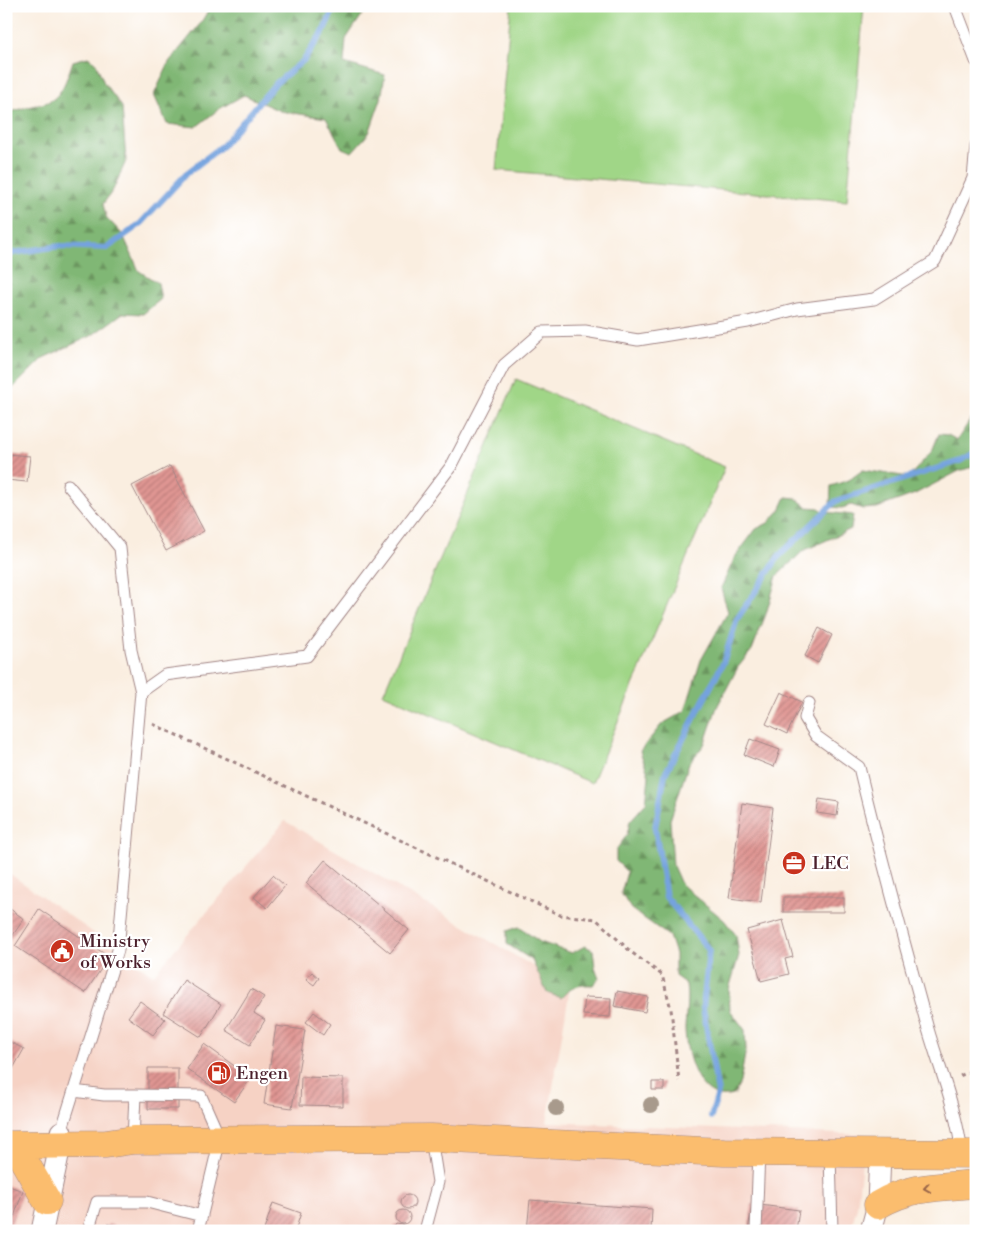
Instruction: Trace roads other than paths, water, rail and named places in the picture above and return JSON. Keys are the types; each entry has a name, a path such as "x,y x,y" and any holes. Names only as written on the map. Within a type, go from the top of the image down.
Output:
{"main road":[{"path":"9,1140 61,1139 106,1144 133,1140 431,1138 758,1152 969,1154"},
{"path":"9,1140 47,1202"},
{"path":"878,1205 896,1194 927,1188 976,1184"}],"street":[{"path":"42,1231 61,1139"},
{"path":"871,1231 878,1205 880,1153"}],"lane":[{"path":"955,6 976,61"},
{"path":"141,692 165,675 306,656 452,465 504,365 542,332 585,331 638,340 748,322 797,308 874,299 936,261 973,178 976,146"},
{"path":"61,1139 118,950 141,692 131,650 120,548 68,485"},
{"path":"809,703 805,718 816,736 859,767 880,854 944,1085 969,1154"},
{"path":"74,1091 104,1095 201,1096 220,1139 198,1231"},
{"path":"133,1140 135,1095"},
{"path":"425,1231 438,1182 431,1138"},
{"path":"756,1231 758,1152"},
{"path":"830,1153 832,1231"},
{"path":"88,1231 97,1202 147,1202 202,1216"}],"waterway":[{"path":"6,257 13,253 60,246 107,248 139,225 187,173 222,146 275,84 304,60 324,30 335,6"},
{"path":"711,1117 718,1093 703,1008 709,950 666,897 655,828 665,774 723,663 737,619 779,556 836,501 960,461 976,452"}],"place":[{"name":"LEC","path":"794,863"},
{"name":"Ministry of Works","path":"62,951"},
{"name":"Engen","path":"219,1073"}]}
